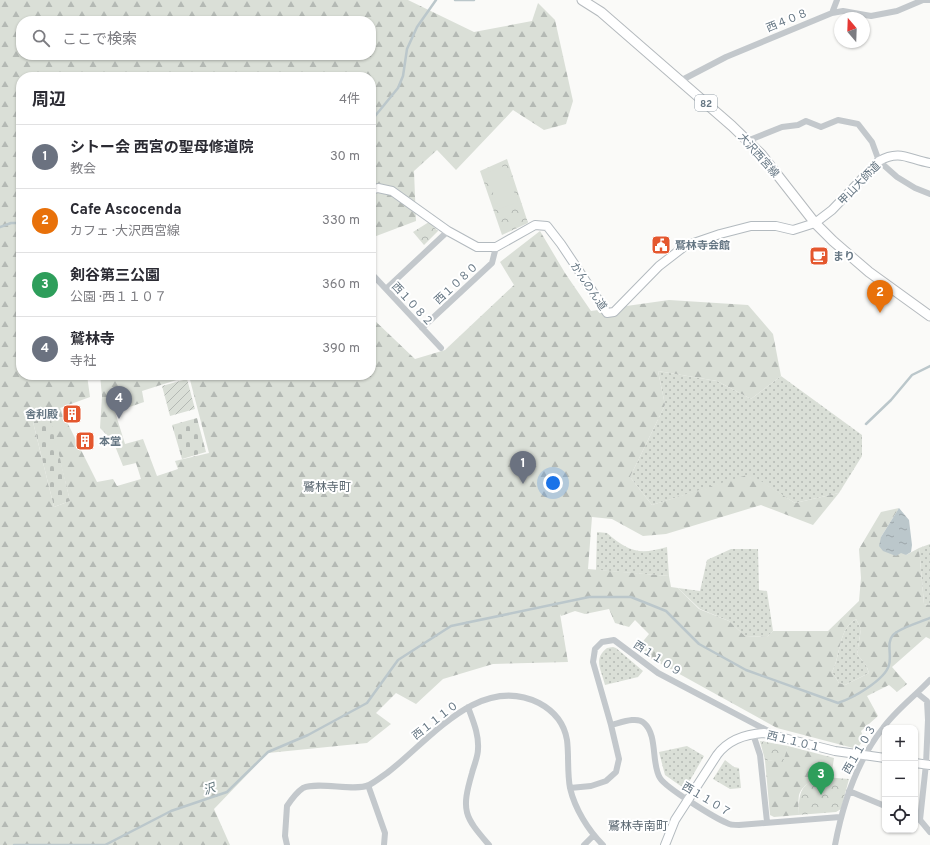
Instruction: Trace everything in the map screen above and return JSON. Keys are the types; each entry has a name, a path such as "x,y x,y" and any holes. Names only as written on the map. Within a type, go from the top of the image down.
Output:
{"main road":[{"name":"大沢西宮線","path":"582,0 601,12 747,141 760,154 815,223 833,241 869,272 930,316"}],"street":[{"path":"832,13 837,0"},
{"name":"西４０８","path":"680,81 726,57 832,13 844,11 871,16 897,11 923,0 930,0"},
{"path":"747,141 782,127 798,125 806,121 821,127 843,120 858,124 872,142 879,161 897,177 915,188 930,194"},
{"name":"甲山大師道","path":"815,223 832,210 879,161 887,156 907,155 930,163"},
{"path":"376,189 392,191 448,231 477,247 496,247"},
{"name":"かんのん道","path":"496,247 535,225 547,226 561,244 607,313 614,312 659,266 685,246 720,234 751,226 776,226 793,230 815,223"},
{"path":"386,289 448,231"},
{"name":"西１０８０","path":"422,328 492,263 496,247"},
{"name":"西１０８２","path":"376,278 441,348"},
{"name":"西１１０９","path":"570,788 591,786 606,781 616,772 619,759 593,662 595,649 602,642 614,640 658,673 781,737"},
{"name":"西１１０３","path":"835,845 840,817 849,791 865,755 884,727 930,680"},
{"path":"917,693 926,699 928,704 928,765 918,814"},
{"name":"西１１１０","path":"368,786 388,772 457,713 485,700 508,696 528,698 548,708 557,716 564,729 567,740 570,788 581,815 594,836 603,845"},
{"path":"468,707 477,735 478,750 466,792 466,812 471,824 489,845"},
{"name":"西１１０７","path":"611,725 636,720 644,722 650,731 660,778 668,786 726,823 739,825 840,817"},
{"name":"西１１０１","path":"665,845 675,820 720,751 735,740 753,734 764,733 835,751 882,758"},
{"path":"753,734 760,755 767,822"},
{"path":"918,763 928,765"},
{"path":"287,845 285,836 287,806 304,788 315,786 368,786 385,833 384,845"},
{"path":"849,791 882,805"},
{"path":"918,820 930,832"},
{"path":"584,845 594,836"}],"green space":[{"path":"0,0 408,0 474,32 532,21 538,3 555,20 573,101 566,124 544,130 513,110 456,170 437,150 414,171 416,221 376,236 376,72 16,72 16,380 88,380 90,397 60,408 97,482 113,479 117,486 141,479 136,463 123,466 113,441 100,428 102,396 100,380 176,380 142,391 144,402 115,412 125,444 143,439 157,476 178,469 175,461 209,453 190,380 376,380 376,322 415,359 445,350 514,285 500,262 540,231 565,273 591,311 669,300 748,305 773,334 781,376 751,399 717,381 658,371 665,405 630,477 652,505 750,474 795,503 839,493 813,525 761,505 666,534 643,536 612,519 592,517 588,569 669,576 671,587 678,588 699,609 729,621 745,636 767,637 773,631 828,631 859,601 861,578 859,549 881,512 899,508 881,537 906,555 919,548 924,604 930,605 930,639 926,637 892,667 907,684 897,692 889,685 867,696 878,716 861,731 864,739 857,749 777,728 636,650 649,634 635,620 629,627 615,623 609,609 585,614 575,611 561,616 560,614 568,662 493,664 443,679 416,704 396,693 376,713 391,724 367,743 268,753 214,809 230,845 0,845","holes":["49,416 70,501 54,507 33,422","856,619 861,629 857,654 866,665 869,673 845,685 839,683 832,672 846,629 850,623"]},
{"path":"507,159 528,223 502,235 480,171"},
{"path":"504,166 518,202 499,209 486,173"},
{"path":"429,222 438,231 424,245 413,232"},
{"path":"658,371 717,381 751,399 781,376 862,435 862,456 839,493 795,503 750,475 652,505 630,477 665,405"},
{"path":"187,380 195,409 170,416 162,386"},
{"path":"50,416 70,501 54,507 33,422"},
{"path":"197,418 206,452 182,459 172,425"},
{"path":"597,532 607,533 628,548 635,550 649,551 667,547 669,576 596,570"},
{"path":"930,544 930,605 924,604 919,548"},
{"path":"731,549 758,549 759,590 767,591 773,631 767,637 745,636 729,621 700,609 678,588 700,591 707,560"},
{"path":"856,619 861,629 857,654 866,665 869,673 845,685 839,683 832,672 846,629 850,623"},
{"path":"613,647 643,671 638,677 605,685 599,660 600,656 607,648"},
{"path":"760,741 788,746 783,762 765,760"},
{"path":"687,746 704,756 685,789 665,775 659,752"},
{"path":"788,746 834,758 831,778 822,778 812,781 801,790 799,795 798,815 774,817 770,815 765,760 782,761"},
{"path":"725,760 734,767 739,768 741,788 730,789 713,779"},
{"path":"824,777 849,779 841,809 836,812 798,815 799,800 802,790 810,783"}],"water":[{"path":"899,508 909,520 912,545 911,552 906,555 901,553 896,556 883,551 879,546 881,537"}],"waterway":[{"path":"376,115 398,88 403,76 407,49 417,27 436,0"},
{"path":"455,0 474,0"},
{"path":"0,227 11,223 16,223"},
{"path":"866,424 891,400 912,375 930,366"},
{"name":"沢","path":"14,845 105,845 171,811 227,792 268,752 308,735 367,703 398,660 451,626 589,597 631,597 666,611 699,644 746,670 838,703 868,688 886,671 890,661 889,645 891,638 896,632 930,618"}],"place":[{"name":"鷲林寺会館","path":"661,245"},
{"name":"まり","path":"819,256"},
{"name":"Cafe Ascocenda","path":"880,313"},
{"name":"舎利殿","path":"72,414"},
{"name":"鷲林寺","path":"119,419"},
{"name":"本堂","path":"85,441"},
{"name":"シトー会 西宮の聖母修道院","path":"523,484"},
{"name":"剣谷第三公園","path":"821,795"}],"district":[{"name":"鷲林寺町","path":"327,487"},
{"name":"鷲林寺南町","path":"638,826"}]}
